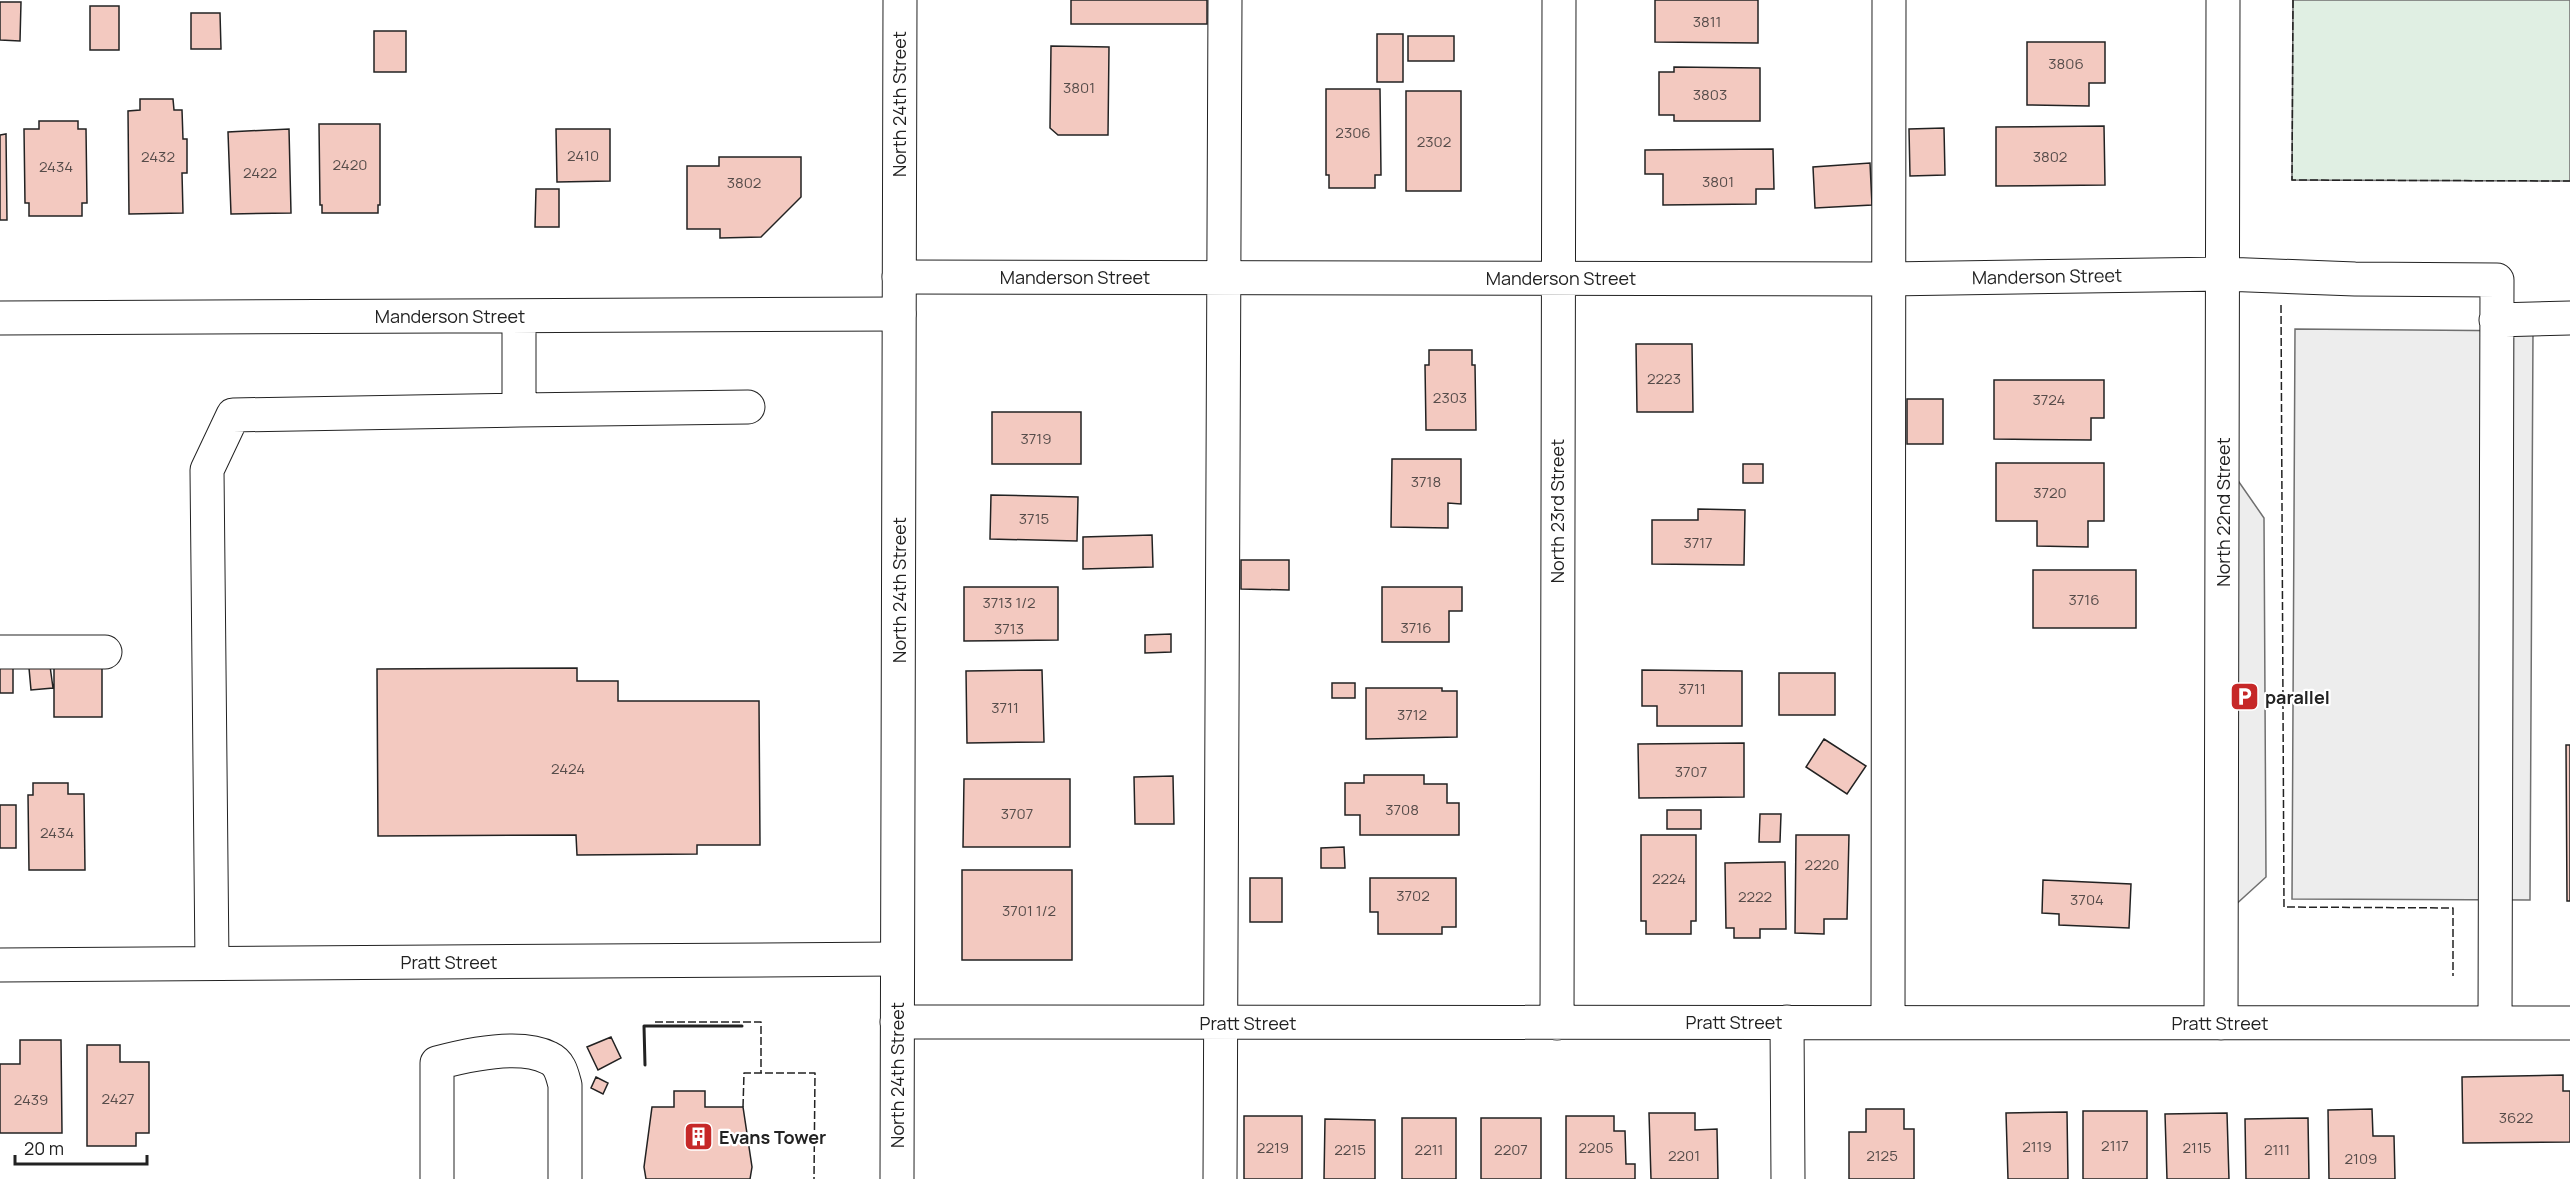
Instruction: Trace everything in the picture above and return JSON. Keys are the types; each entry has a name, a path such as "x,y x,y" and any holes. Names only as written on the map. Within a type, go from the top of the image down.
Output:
{"street":[{"name":"North 24th Street","path":"897,1179 900,0"},
{"path":"1220,1179 1224,0"},
{"name":"North 23rd Street","path":"1557,1023 1559,0"},
{"path":"1888,1022 1889,0"},
{"name":"North 22nd Street","path":"2221,1023 2223,0"},
{"name":"Manderson Street","path":"899,277 1888,279 2223,274 2355,279 2497,280 2496,320"},
{"name":"Manderson Street","path":"0,318 899,314"},
{"path":"519,316 519,410"},
{"path":"2495,1023 2496,320 2570,318"},
{"path":"212,963 207,470 233,415 748,407"},
{"path":"0,652 105,652"},
{"name":"Pratt Street","path":"0,965 897,959"},
{"name":"Pratt Street","path":"897,1022 2570,1023"},
{"path":"1787,1022 1788,1179"},
{"path":"437,1179 437,1063 477,1054 517,1052 548,1057 562,1072 565,1085 565,1179"}],"green space":[{"path":"2293,0 2570,0 2570,181 2292,180"}],"shaded area":[{"path":"2295,329 2533,331 2530,900 2292,899"},
{"name":"parallel","path":"2223,459 2264,518 2266,877 2222,917"}],"building":[{"path":"1071,0 1207,0 1207,24 1071,24"},
{"path":"1655,0 1758,0 1758,43 1655,42"},
{"path":"0,2 21,2 20,41 0,40"},
{"path":"90,6 119,6 119,50 90,50"},
{"path":"191,13 220,13 221,49 191,49"},
{"path":"374,31 406,31 406,72 374,72"},
{"path":"1377,34 1403,34 1403,82 1377,82"},
{"path":"1408,36 1454,36 1454,61 1408,61"},
{"path":"2027,42 2105,42 2105,83 2089,83 2089,106 2027,105"},
{"path":"1051,46 1109,47 1108,135 1058,135 1050,128"},
{"path":"1674,67 1760,68 1760,121 1674,121 1674,115 1659,115 1659,72 1674,72"},
{"path":"1326,89 1380,89 1381,175 1375,175 1375,188 1329,188 1329,175 1326,175"},
{"path":"1406,91 1461,91 1461,191 1406,191"},
{"path":"140,99 173,99 174,110 182,110 183,139 187,139 187,173 182,173 183,213 129,214 128,111 140,110"},
{"path":"39,121 78,121 78,129 86,129 87,203 82,203 82,216 29,216 29,203 25,203 24,129 39,129"},
{"path":"319,124 380,124 380,205 378,205 378,213 322,213"},
{"path":"2104,126 2105,185 1996,186 1996,127"},
{"path":"1944,128 1945,175 1910,176 1909,129"},
{"path":"289,129 291,213 231,214 228,132"},
{"path":"556,129 610,129 610,181 557,182"},
{"path":"6,134 7,220 0,220 0,135"},
{"path":"1773,149 1774,189 1756,189 1756,204 1663,205 1663,174 1645,174 1645,150"},
{"path":"719,157 801,157 801,197 761,237 720,238 720,229 687,229 687,166 719,166"},
{"path":"1870,163 1872,205 1815,208 1813,167"},
{"path":"536,189 559,189 559,227 535,227"},
{"path":"1636,344 1692,344 1693,412 1637,412"},
{"path":"1429,350 1472,350 1472,365 1475,365 1476,430 1426,430 1425,365 1429,365"},
{"path":"1994,380 2104,380 2104,418 2091,418 2091,440 1994,439"},
{"path":"1907,399 1943,399 1943,444 1907,444"},
{"path":"992,412 1081,412 1081,464 992,464"},
{"path":"1392,459 1461,459 1461,504 1448,503 1448,528 1391,527"},
{"path":"1996,463 2104,463 2104,521 2088,521 2088,547 2037,546 2037,521 1996,521"},
{"path":"1743,464 1763,464 1763,483 1743,483"},
{"path":"991,495 1078,497 1077,541 990,539"},
{"path":"1698,509 1745,510 1744,565 1652,564 1652,520 1698,520"},
{"path":"1152,535 1153,567 1083,569 1083,537"},
{"path":"1241,560 1289,560 1289,590 1241,589"},
{"path":"2033,570 2136,570 2136,628 2033,628"},
{"path":"964,587 1058,587 1058,640 964,641"},
{"path":"1382,587 1462,587 1462,611 1449,611 1449,642 1382,642"},
{"path":"1171,634 1171,652 1145,653 1145,635"},
{"path":"0,661 13,661 13,693 0,693"},
{"path":"50,666 53,688 31,690 29,668"},
{"path":"54,666 102,666 102,717 54,717"},
{"path":"577,668 577,681 618,681 618,701 759,701 760,845 697,845 697,854 577,855 576,835 378,836 377,669"},
{"path":"1042,670 1044,742 967,743 966,671"},
{"path":"1642,670 1742,671 1742,726 1657,726 1657,706 1642,706"},
{"path":"1779,673 1835,673 1835,715 1779,715"},
{"path":"1332,683 1355,683 1355,698 1332,698"},
{"path":"1366,688 1442,688 1442,691 1457,691 1457,737 1366,739"},
{"path":"1824,739 1866,766 1847,794 1806,767"},
{"path":"1744,743 1744,797 1639,798 1638,744"},
{"path":"2566,745 2570,745 2570,901 2567,901"},
{"path":"1364,775 1424,775 1424,784 1447,784 1447,803 1459,803 1459,835 1360,835 1360,815 1345,815 1345,783 1364,783"},
{"path":"1173,776 1174,824 1135,824 1134,777"},
{"path":"964,779 1070,779 1070,847 963,847"},
{"path":"33,783 68,783 68,794 84,794 85,870 29,870 28,795 33,795"},
{"path":"0,805 16,805 16,848 0,848"},
{"path":"1667,810 1701,810 1701,829 1667,829"},
{"path":"1760,814 1781,814 1780,842 1759,842"},
{"path":"1641,835 1696,835 1696,921 1691,921 1691,934 1646,934 1646,921 1641,921"},
{"path":"1796,835 1849,835 1847,919 1824,919 1824,934 1795,933"},
{"path":"1344,847 1345,868 1321,868 1321,848"},
{"path":"1785,862 1786,929 1760,929 1760,938 1734,938 1734,928 1726,928 1725,863"},
{"path":"962,870 1072,870 1072,960 962,960"},
{"path":"1250,878 1282,878 1282,922 1250,922"},
{"path":"1370,878 1456,878 1456,927 1442,927 1442,934 1378,934 1378,912 1370,912"},
{"path":"2043,880 2131,884 2129,928 2059,925 2059,914 2042,913"},
{"path":"611,1037 621,1058 598,1070 587,1047"},
{"path":"20,1040 61,1040 62,1133 0,1133 0,1064 20,1064"},
{"path":"87,1045 120,1045 120,1062 149,1062 149,1133 136,1133 136,1146 87,1146"},
{"path":"2563,1075 2563,1091 2570,1091 2570,1142 2463,1143 2462,1077"},
{"path":"596,1077 608,1083 603,1094 591,1088"},
{"name":"Evans Tower","path":"674,1091 705,1091 705,1107 743,1107 752,1167 750,1179 646,1179 644,1167 652,1107 674,1107"},
{"path":"1866,1109 1904,1109 1904,1129 1914,1129 1914,1179 1849,1179 1849,1132 1866,1132"},
{"path":"2372,1109 2373,1136 2394,1136 2395,1179 2329,1179 2328,1110"},
{"path":"2083,1111 2147,1111 2147,1179 2083,1179"},
{"path":"2067,1112 2068,1179 2008,1179 2006,1113"},
{"path":"1649,1113 1695,1113 1695,1130 1717,1129 1718,1179 1651,1179"},
{"path":"2227,1113 2229,1179 2167,1179 2165,1114"},
{"path":"1244,1116 1302,1116 1302,1179 1244,1179"},
{"path":"1566,1116 1614,1116 1614,1131 1625,1131 1626,1164 1635,1164 1635,1179 1566,1179"},
{"path":"1402,1118 1456,1118 1456,1179 1402,1179"},
{"path":"1481,1118 1541,1118 1541,1179 1481,1179"},
{"path":"2308,1118 2309,1179 2246,1179 2245,1119"},
{"path":"1325,1119 1375,1120 1375,1179 1324,1179"}],"fence":[{"path":"2293,0 2292,180 2570,181"},
{"path":"2281,305 2284,907 2453,908 2453,976"},
{"path":"655,1022 761,1022 761,1073"},
{"path":"743,1107 744,1073 815,1073 814,1179"}],"wall":[{"path":"645,1065 644,1026 742,1026"}],"place":[{"name":"parallel","path":"2244,697"},
{"name":"Evans Tower","path":"698,1137"}]}
